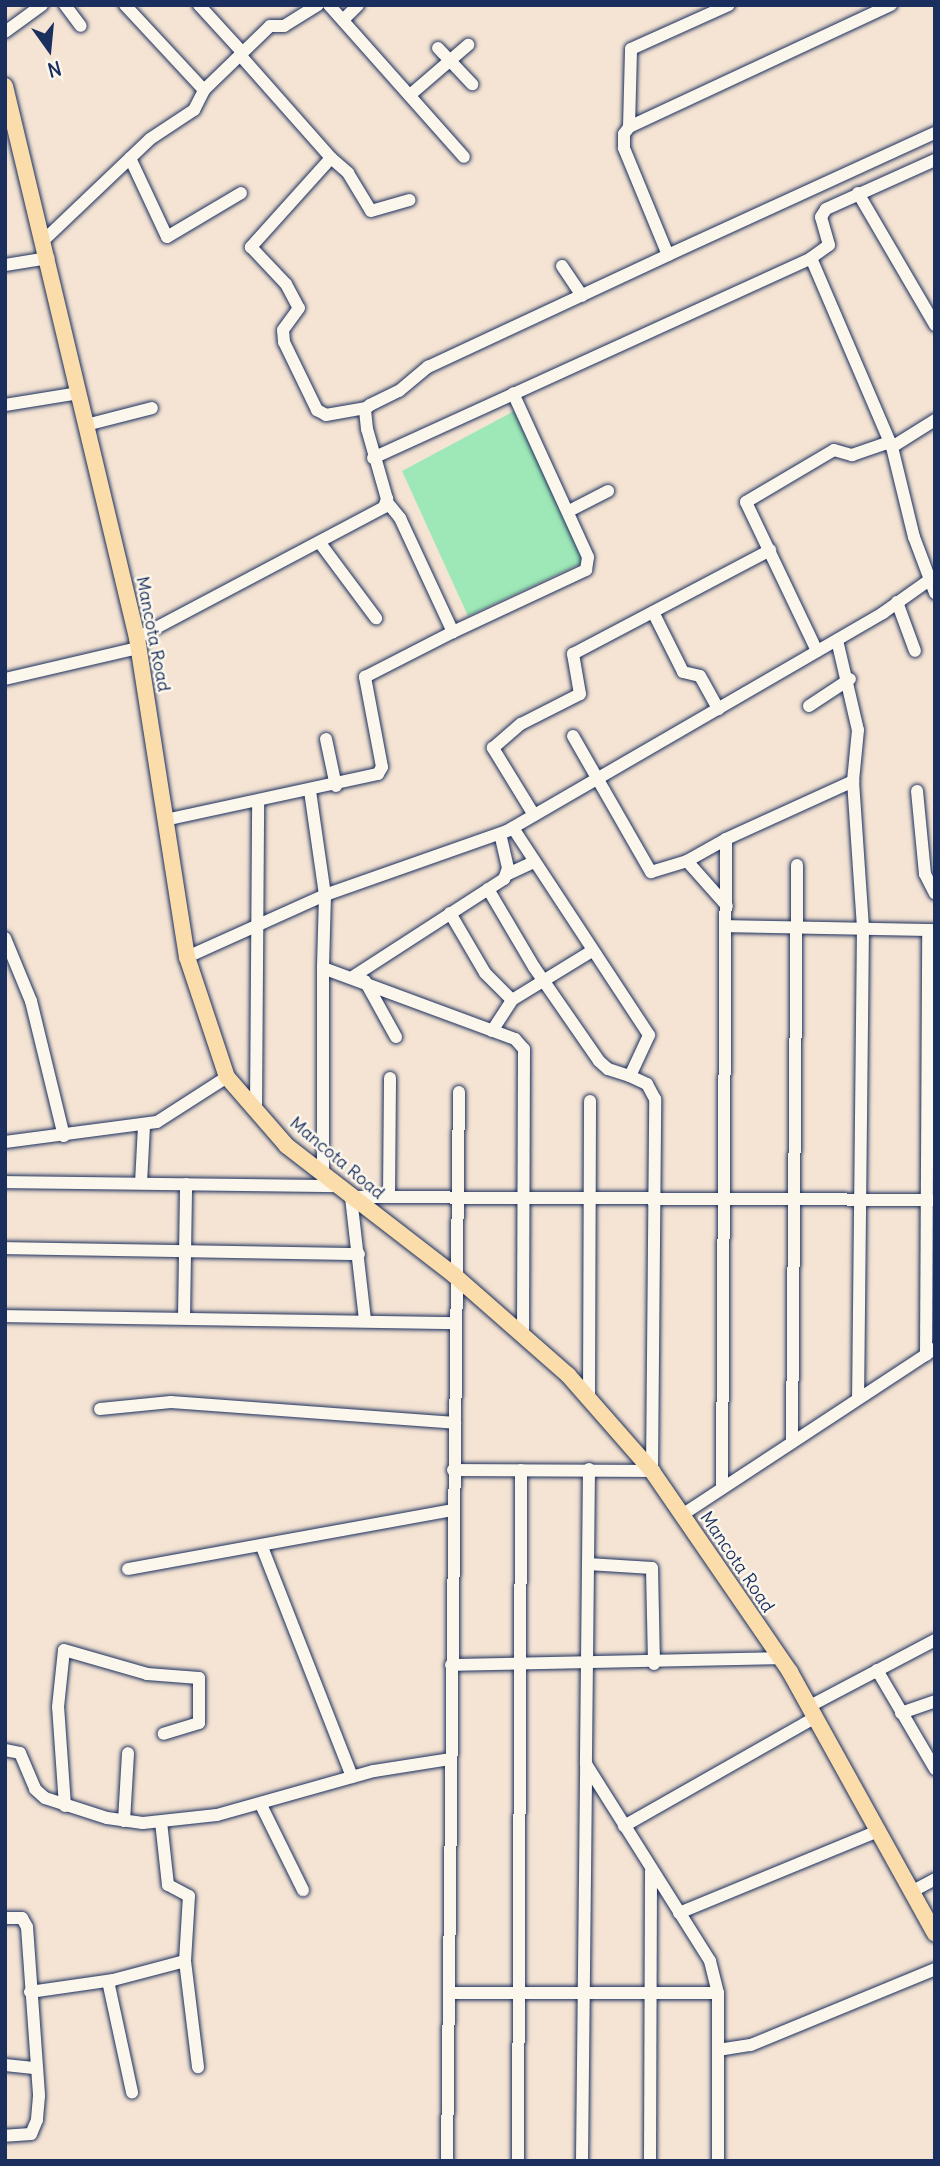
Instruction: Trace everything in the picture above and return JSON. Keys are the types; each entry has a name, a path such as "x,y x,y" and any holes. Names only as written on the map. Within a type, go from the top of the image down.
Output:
{"main road":[{"name":"Mancota Road","path":"5,86 44,240 138,643 187,957 227,1077 287,1146 454,1275 589,1396 652,1471 780,1658 935,1934"}],"street":[{"path":"5,32 42,5"},
{"path":"65,5 81,26"},
{"path":"125,5 204,90"},
{"path":"199,5 331,158 348,173 371,211 409,200"},
{"path":"44,240 130,158 194,110 204,90 270,26 284,26 318,5"},
{"path":"328,5 464,158"},
{"path":"342,20 358,5"},
{"path":"629,127 631,49 729,5"},
{"path":"668,255 624,148 624,134 629,127 891,5"},
{"path":"410,95 468,46"},
{"path":"438,48 471,84"},
{"path":"331,158 251,247 296,299 299,313 282,335 317,410 326,415 366,408 399,391 428,367 935,133"},
{"path":"130,158 167,237 241,193"},
{"path":"373,458 811,258 829,245 822,212 858,193 935,160"},
{"path":"858,193 935,326"},
{"path":"5,265 48,258"},
{"path":"811,258 891,444 914,537 932,577 935,593"},
{"path":"562,266 582,296"},
{"path":"5,405 79,393"},
{"path":"165,820 336,786 382,770 365,677 590,566 569,511 513,393"},
{"path":"86,425 152,408"},
{"path":"366,408 373,458 387,502 400,518 453,632"},
{"path":"817,651 747,507 749,498 836,449 852,455 891,444 935,420"},
{"path":"569,511 608,491"},
{"path":"5,679 138,643 320,543 387,502"},
{"path":"320,543 376,618"},
{"path":"534,816 493,748 521,724 580,694 572,659 576,651 770,550"},
{"path":"187,957 325,895 513,828 837,640 932,577"},
{"path":"897,602 915,650"},
{"path":"653,612 683,671 700,676 718,709"},
{"path":"837,640 850,680 858,730 853,781 863,927 858,1398"},
{"path":"809,706 850,680"},
{"path":"573,736 651,872 687,861 726,839 853,781"},
{"path":"326,739 336,786"},
{"path":"310,791 325,895 323,1174"},
{"path":"917,791 924,866 935,894"},
{"path":"256,1110 258,801"},
{"path":"513,828 649,1035 630,1076"},
{"path":"500,834 508,874"},
{"path":"722,1487 726,1198 726,839"},
{"path":"687,861 727,906"},
{"path":"359,978 508,874 534,862"},
{"path":"792,1441 792,1198 797,865"},
{"path":"453,1470 652,1471 654,1094 647,1084 608,1069 599,1061 544,982 488,889"},
{"path":"450,913 485,973 512,1000"},
{"path":"682,1515 930,1352 931,930 726,926"},
{"path":"5,938 31,1001 64,1136"},
{"path":"492,1031 512,1000 592,951"},
{"path":"323,968 359,978 515,1039 524,1049 523,1335"},
{"path":"359,978 396,1037"},
{"path":"5,1142 144,1125 168,1116 227,1077"},
{"path":"389,1196 390,1077"},
{"path":"447,2161 455,1423 454,1275 459,1092"},
{"path":"589,1396 590,1101"},
{"path":"141,1183 144,1125"},
{"path":"5,1182 338,1186"},
{"path":"184,1318 186,1184"},
{"path":"365,1320 351,1197 456,1194 524,1197 930,1200"},
{"path":"5,1248 359,1254"},
{"path":"5,1316 454,1323"},
{"path":"100,1409 181,1402 455,1423"},
{"path":"582,2161 589,1469"},
{"path":"518,2161 516,1991 521,1470"},
{"path":"128,1569 262,1547 452,1510"},
{"path":"262,1547 352,1777"},
{"path":"588,1564 652,1568 653,1664"},
{"path":"624,1826 877,1670 935,1640"},
{"path":"65,1806 58,1707 64,1650 147,1674 199,1678 199,1723 164,1734"},
{"path":"451,1665 653,1664 780,1658"},
{"path":"877,1670 935,1769"},
{"path":"901,1713 935,1701"},
{"path":"5,1750 20,1753 39,1795 65,1806 124,1821 160,1822 261,1805 352,1777 451,1759"},
{"path":"124,1821 128,1753"},
{"path":"586,1764 714,1969 718,1993 718,2161"},
{"path":"261,1805 303,1890"},
{"path":"160,1822 168,1885 189,1896 185,1961 198,2067"},
{"path":"679,1913 876,1832"},
{"path":"650,2161 651,1871"},
{"path":"911,1892 935,1879"},
{"path":"5,1918 25,1921 38,2110 34,2129 26,2136 5,2136"},
{"path":"30,1992 108,1981 185,1961"},
{"path":"718,2050 751,2045 935,1969"},
{"path":"108,1981 132,2092"},
{"path":"449,1993 718,1993"},
{"path":"5,2065 36,2068"}],"green space":[{"path":"514,411 584,562 468,616 402,471"}]}
